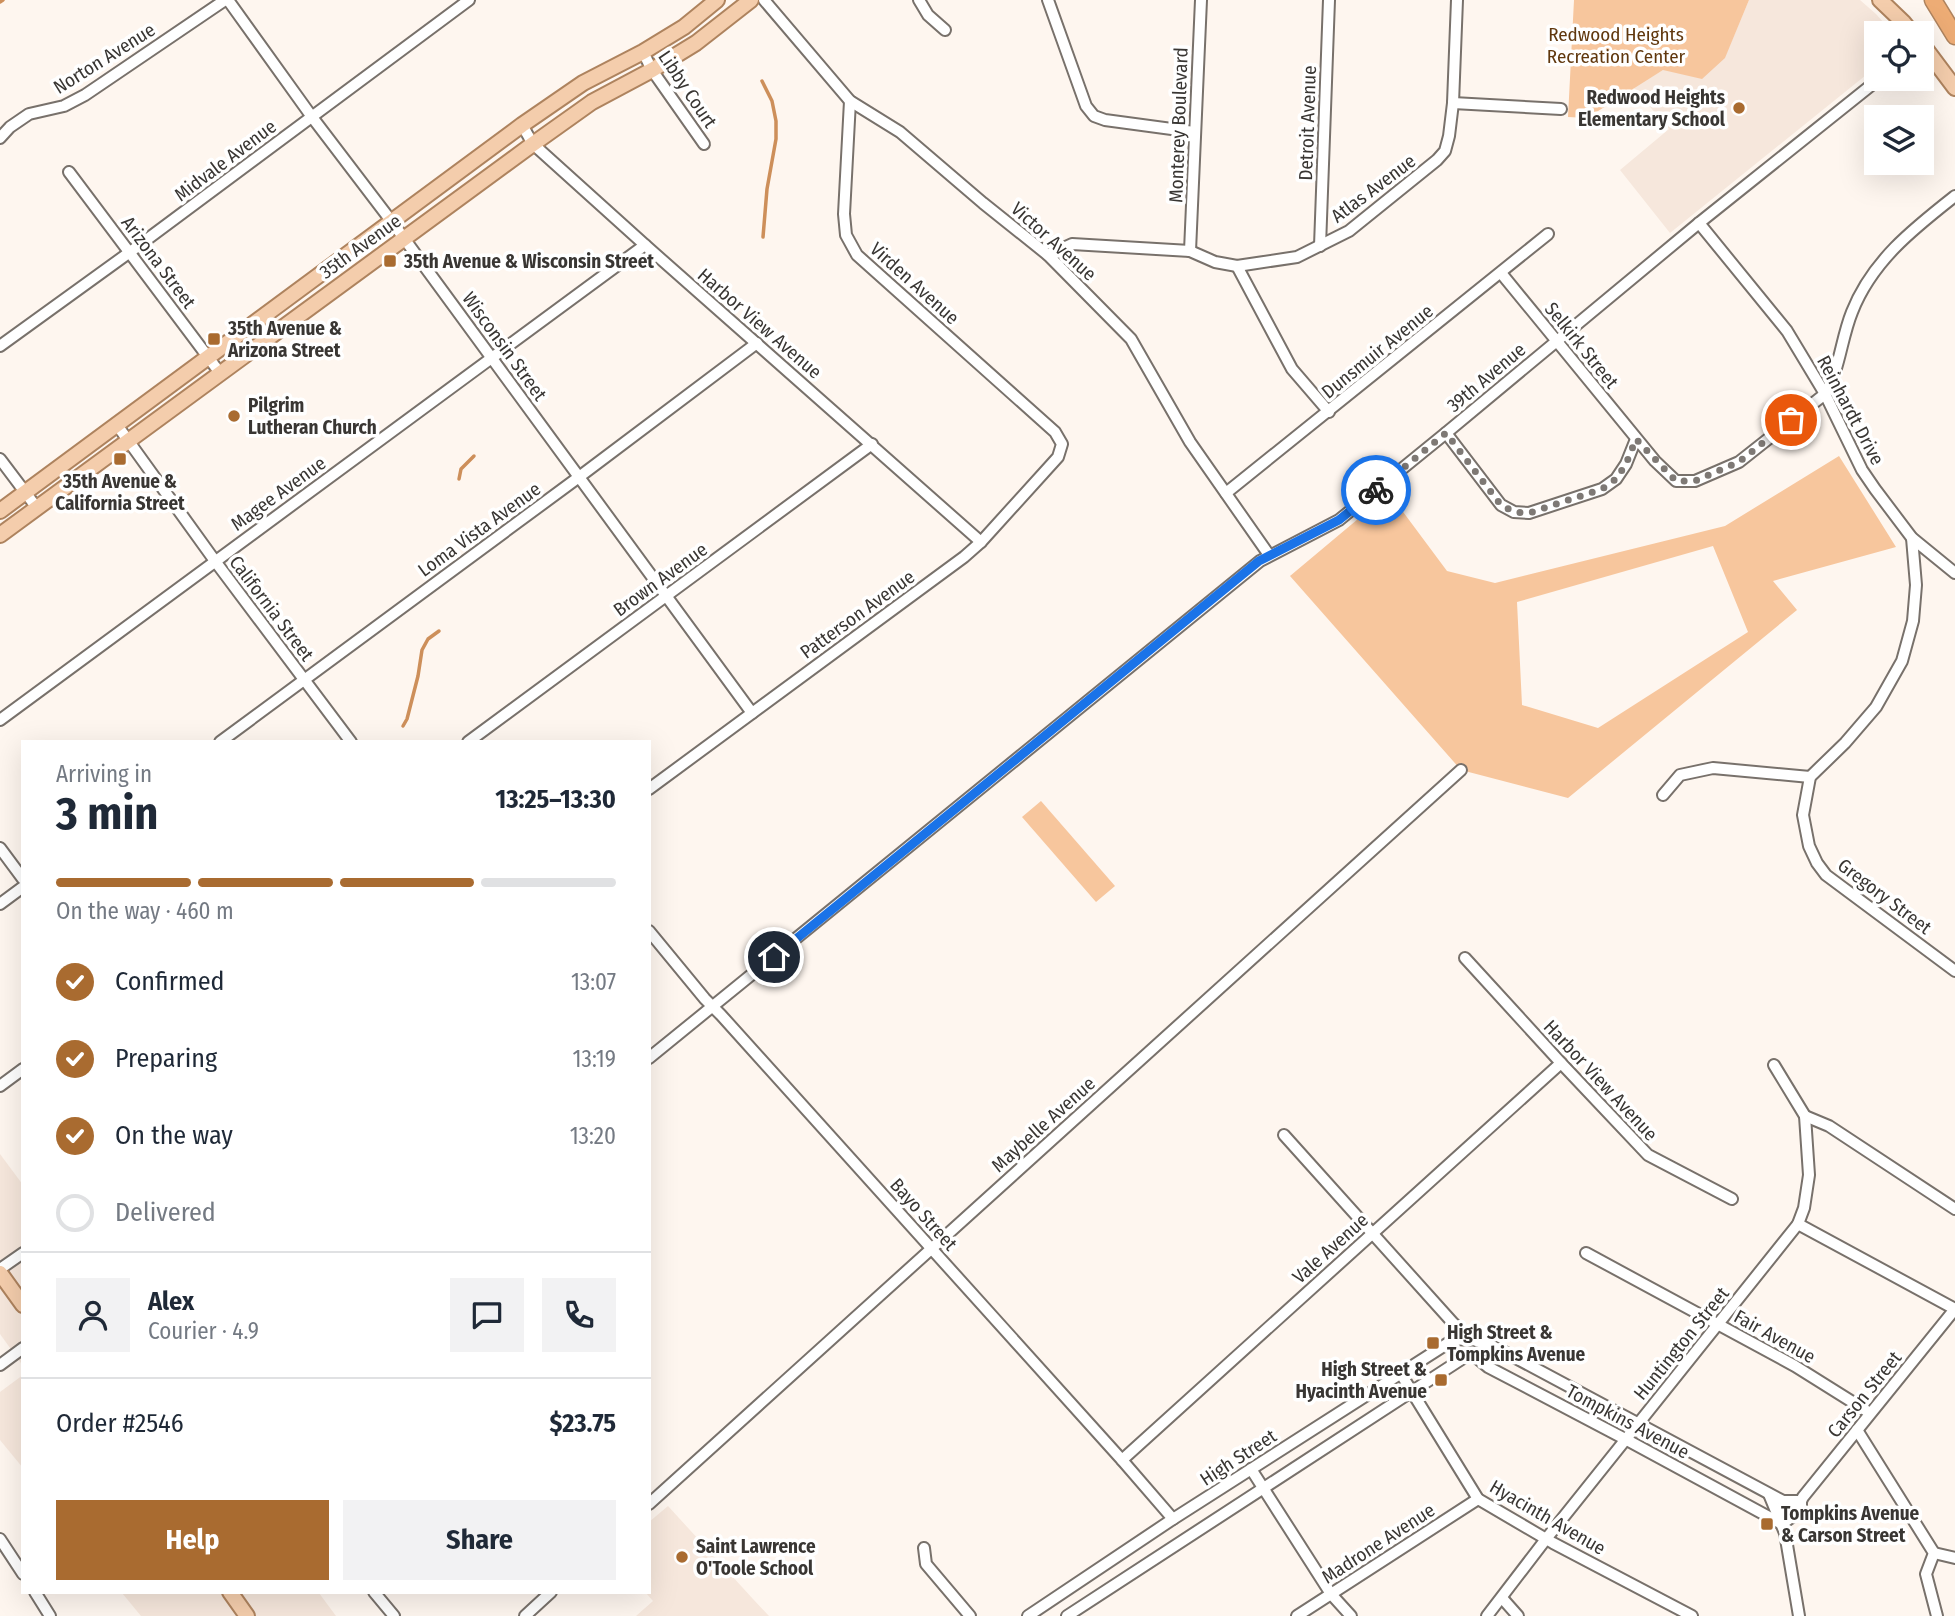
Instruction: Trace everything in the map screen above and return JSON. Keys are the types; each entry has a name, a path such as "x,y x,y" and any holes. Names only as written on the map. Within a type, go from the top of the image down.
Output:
{"highway":[{"path":"1933,0 1955,36"}],"main road":[{"name":"35th Avenue","path":"0,511 522,125 583,83 684,27 717,0"},
{"name":"35th Avenue","path":"0,535 533,144 592,102 696,43 751,0"},
{"path":"1880,0 1902,21"},
{"path":"1934,61 1955,88"},
{"path":"0,1271 21,1302"},
{"path":"231,1594 247,1616"}],"street":[{"name":"Wisconsin Street","path":"227,0 752,713"},
{"name":"Norton Avenue","path":"0,138 29,114 64,106 85,95 227,0"},
{"name":"Midvale Avenue","path":"0,346 469,0"},
{"name":"Victor Avenue","path":"764,0 850,102 900,132 1048,255 1131,339 1191,442 1269,555"},
{"path":"919,0 928,15 945,30"},
{"path":"1048,0 1086,106 1094,116 1105,120 1194,132"},
{"name":"Monterey Boulevard","path":"1190,251 1201,0"},
{"name":"Detroit Avenue","path":"1320,246 1329,0"},
{"name":"Atlas Avenue","path":"1048,255 1072,244 1190,251 1216,262 1237,266 1297,257 1349,231 1445,151 1452,103 1457,0"},
{"name":"Libby Court","path":"643,52 652,70 704,144"},
{"name":"39th Avenue","path":"651,1056 1259,561 1339,520 1699,223 1864,91"},
{"name":"Virden Avenue","path":"850,102 844,214 846,235 857,255 1055,432 1062,444"},
{"path":"1452,103 1561,109"},
{"name":"Harbor View Avenue","path":"522,125 533,144 981,542"},
{"name":"Arizona Street","path":"69,172 220,373"},
{"path":"1825,394 1834,379 1839,349 1851,313 1879,263 1914,228 1955,196"},
{"name":"Reinhardt Drive","path":"1699,223 1787,331 1825,394 1862,470 1912,538 1955,573"},
{"name":"Dunsmuir Avenue","path":"1226,493 1548,234"},
{"name":"Magee Avenue","path":"0,720 645,245"},
{"path":"1237,266 1292,369 1329,412"},
{"name":"Selkirk Street","path":"1501,273 1636,439 1676,481 1695,481 1739,462 1825,394"},
{"name":"Loma Vista Avenue","path":"223,740 757,343"},
{"name":"California Street","path":"117,425 349,740"},
{"path":"1446,433 1501,505 1514,512 1529,513 1602,489 1616,479 1626,464 1636,439"},
{"name":"Brown Avenue","path":"471,740 872,444"},
{"name":"Patterson Avenue","path":"651,788 964,557 1059,457 1062,444"},
{"path":"0,459 37,508"},
{"path":"1663,795 1680,775 1713,768 1810,777 1845,743 1876,707 1902,661 1913,621 1916,585 1912,538"},
{"name":"Maybelle Avenue","path":"651,1502 1461,770"},
{"name":"Gregory Street","path":"1810,777 1803,815 1809,846 1817,863 1826,875 1955,971"},
{"path":"0,848 21,876"},
{"path":"0,904 21,888"},
{"name":"Bayo Street","path":"651,933 705,999 1173,1519"},
{"name":"Harbor View Avenue","path":"1465,958 1648,1155 1732,1199"},
{"name":"Vale Avenue","path":"1122,1460 1561,1063"},
{"name":"Huntington Street","path":"1487,1616 1798,1224 1804,1208 1809,1175 1805,1116 1774,1065"},
{"path":"0,1086 21,1070"},
{"path":"1805,1116 1829,1126 1955,1209"},
{"name":"Tompkins Avenue","path":"1284,1135 1453,1323 1471,1339 1499,1349 1783,1501 1801,1501"},
{"path":"1798,1224 1955,1309"},
{"name":"Fair Avenue","path":"1586,1253 1795,1366 1870,1413"},
{"path":"0,1271 21,1255"},
{"name":"Carson Street","path":"1801,1501 1955,1309"},
{"path":"1471,1339 1471,1353"},
{"name":"High Street","path":"1028,1616 1173,1519 1452,1340 1471,1339"},
{"path":"0,1365 21,1349"},
{"name":"Tompkins Avenue","path":"1471,1353 1488,1367 1782,1524"},
{"name":"High Street","path":"1067,1616 1471,1353"},
{"name":"Hyacinth Avenue","path":"1401,1374 1478,1499 1546,1539 1692,1616"},
{"path":"1857,1430 1934,1553 1955,1558"},
{"path":"1251,1469 1331,1594 1351,1616"},
{"path":"1769,1493 1785,1533 1799,1616"},
{"name":"Madrone Avenue","path":"1297,1616 1478,1499"},
{"path":"1782,1524 1796,1514 1801,1507 1801,1501"},
{"path":"0,1539 21,1571"},
{"path":"924,1548 926,1564 971,1616"},
{"path":"1934,1553 1926,1574 1937,1616"},
{"path":"36,1594 50,1616"},
{"path":"375,1594 394,1616"},
{"path":"525,1616 549,1594"},
{"path":"1502,1598 1518,1616"}],"shaded area":[{"name":"Redwood Heights Elementary School","path":"1749,0 1860,0 1882,21 1864,21 1864,77 1670,233 1620,170 1669,129 1633,87 1663,70 1725,57"},
{"path":"0,1154 21,1182 21,1363 0,1334"},
{"path":"21,1376 21,1466 0,1440 0,1392"},
{"name":"Saint Lawrence O'Toole School","path":"668,1506 769,1616 636,1616 653,1601 647,1594 651,1594 651,1520"},
{"path":"123,1594 320,1594 336,1616 141,1616"}],"green space":[{"name":"Redwood Heights Recreation Center","path":"1574,0 1749,0 1725,58 1702,79 1663,70 1587,118 1568,117"},
{"path":"1839,456 1896,547 1773,581 1797,610 1568,798 1461,770 1290,576 1389,493 1447,571 1495,583 1725,526","holes":["1713,546 1748,632 1598,728 1522,705 1517,602"]},
{"path":"1041,801 1115,886 1096,902 1022,817"}],"waterway":[{"path":"762,81 772,101 776,121 763,237"},
{"path":"459,479 461,469 474,456"},
{"path":"403,726 418,676 422,650 428,639 439,631"}],"way so far":[{"path":"1376,490 1446,433 1501,505 1514,512 1529,513 1602,489 1616,479 1626,464 1636,439 1676,481 1695,481 1739,462 1791,420"}],"place":[{"name":"Redwood Heights Elementary School","path":"1739,108"},
{"name":"35th Avenue & Wisconsin Street","path":"390,261"},
{"name":"35th Avenue & Arizona Street","path":"214,339"},
{"name":"Pilgrim Lutheran Church","path":"234,416"},
{"name":"35th Avenue & California Street","path":"120,459"},
{"name":"High Street & Tompkins Avenue","path":"1433,1343"},
{"name":"High Street & Hyacinth Avenue","path":"1441,1380"},
{"name":"Tompkins Avenue & Carson Street","path":"1767,1524"},
{"name":"Saint Lawrence O'Toole School","path":"682,1557"}],"route":[{"path":"774,957 1259,561 1339,520 1376,490"}]}
